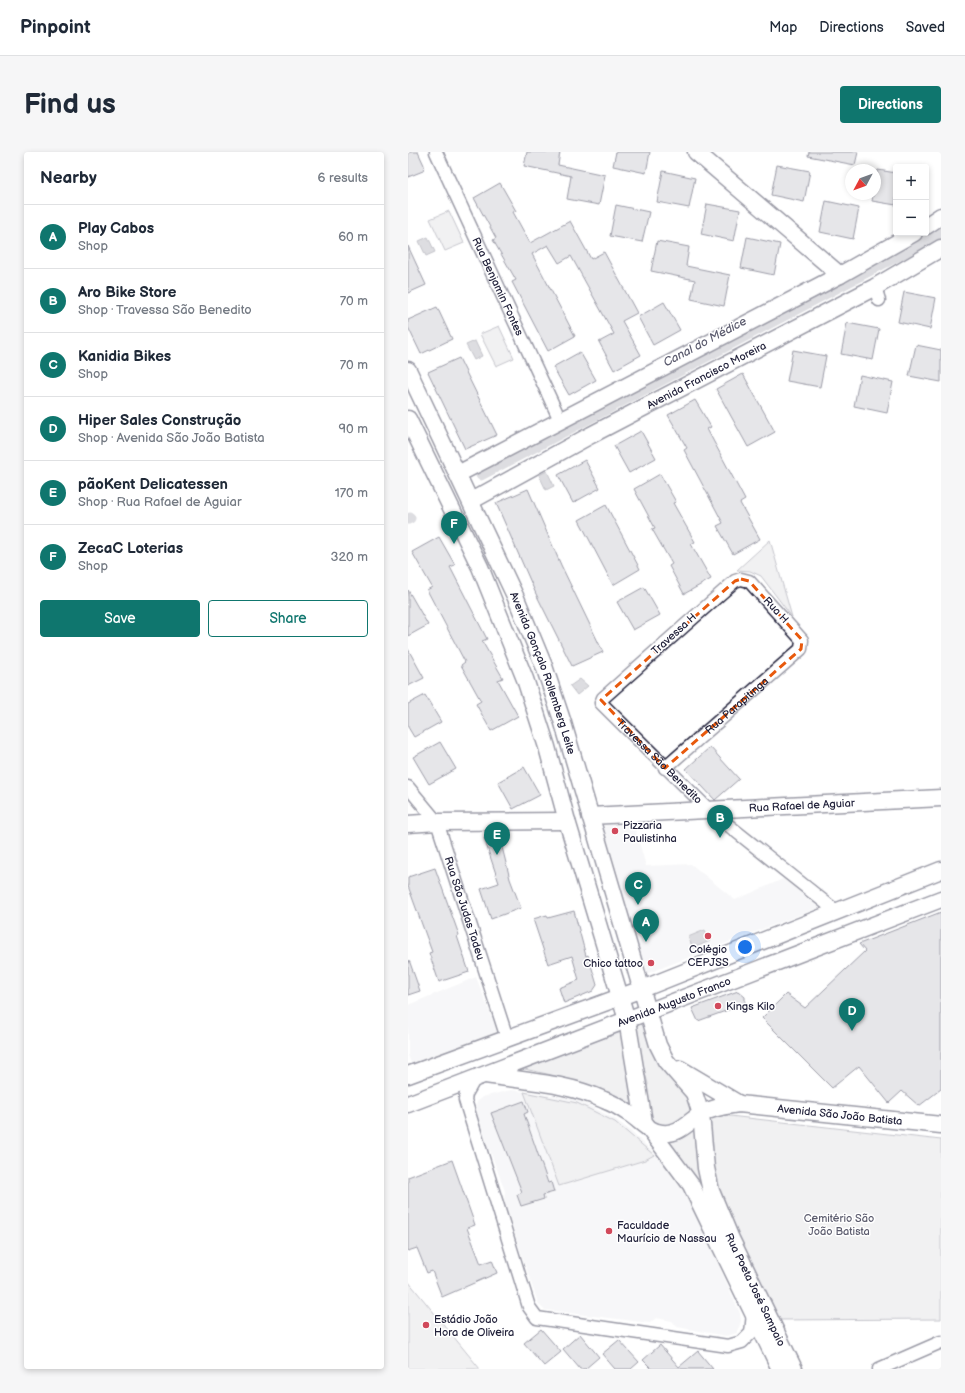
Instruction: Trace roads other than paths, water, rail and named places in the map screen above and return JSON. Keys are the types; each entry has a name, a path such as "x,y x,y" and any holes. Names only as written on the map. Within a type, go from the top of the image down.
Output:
{"main road":[{"path":"696,152 840,275"},
{"path":"929,224 941,216"},
{"path":"458,474 840,275 909,236"},
{"name":"Avenida Francisco Moreira","path":"471,501 591,435 877,294 941,248"},
{"name":"Avenida Gonçalo Rollemberg Leite","path":"408,370 516,598 544,666 563,723 648,1011"},
{"name":"Avenida Gonçalo Rollemberg Leite","path":"408,419 480,567 525,679 547,747 567,821 627,1020"},
{"path":"480,567 505,610 508,611 514,609 516,598"},
{"name":"Rua Rafael de Aguiar","path":"590,816 941,798"},
{"path":"408,824 438,822 567,821"},
{"name":"Avenida Augusto Franco","path":"408,1075 642,989 836,910 941,870"},
{"name":"Avenida Augusto Franco","path":"408,1104 941,899"},
{"name":"Rua Poeta José Sampaio","path":"648,1011 658,1045 666,1061 694,1093 700,1114 706,1168 711,1191 782,1366"},
{"name":"Rua Poeta José Sampaio","path":"627,1020 642,1116 648,1128 664,1147 691,1185 753,1312 782,1366"},
{"path":"666,1061 739,1104"},
{"path":"479,1077 540,1083 593,1095 629,1113 648,1128 660,1133 672,1133 685,1126 700,1114 718,1107 739,1104"},
{"name":"Avenida São João Batista","path":"739,1104 941,1125"}],"street":[{"name":"Rua Benjamin Fontes","path":"436,152 560,420"},
{"name":"Travessa H","path":"603,698 735,581 741,579 749,581"},
{"name":"Rua H","path":"749,581 802,640"},
{"name":"Rua Parapitinga","path":"665,768 801,649 802,640"},
{"name":"Travessa São Benedito","path":"603,698 601,703 708,809 836,910"},
{"name":"Rua São Judas Tadeu","path":"408,787 438,822 507,1038"},
{"path":"479,1077 466,1094 465,1100 529,1307 537,1318 728,1346 742,1342 751,1333 753,1312"},
{"path":"880,1369 941,1342"}],"waterway":[{"name":"Canal do Médice","path":"481,475 941,233"}],"place":[{"name":"ZecaC Loterias","path":"454,544"},
{"name":"Pizzaria Paulistinha","path":"615,831"},
{"name":"Aro Bike Store","path":"720,838"},
{"name":"pãoKent Delicatessen","path":"497,855"},
{"name":"Kanidia Bikes","path":"638,905"},
{"name":"Colégio CEPJSS","path":"708,936"},
{"name":"Play Cabos","path":"646,942"},
{"name":"Chico tattoo","path":"651,963"},
{"name":"Kings Kilo","path":"718,1006"},
{"name":"Hiper Sales Construção","path":"852,1031"},
{"name":"Faculdade Maurício de Nassau","path":"609,1231"},
{"name":"Estádio João Hora de Oliveira","path":"426,1325"}],"park label":[{"name":"Cemitério São João Batista","path":"839,1224"}]}
